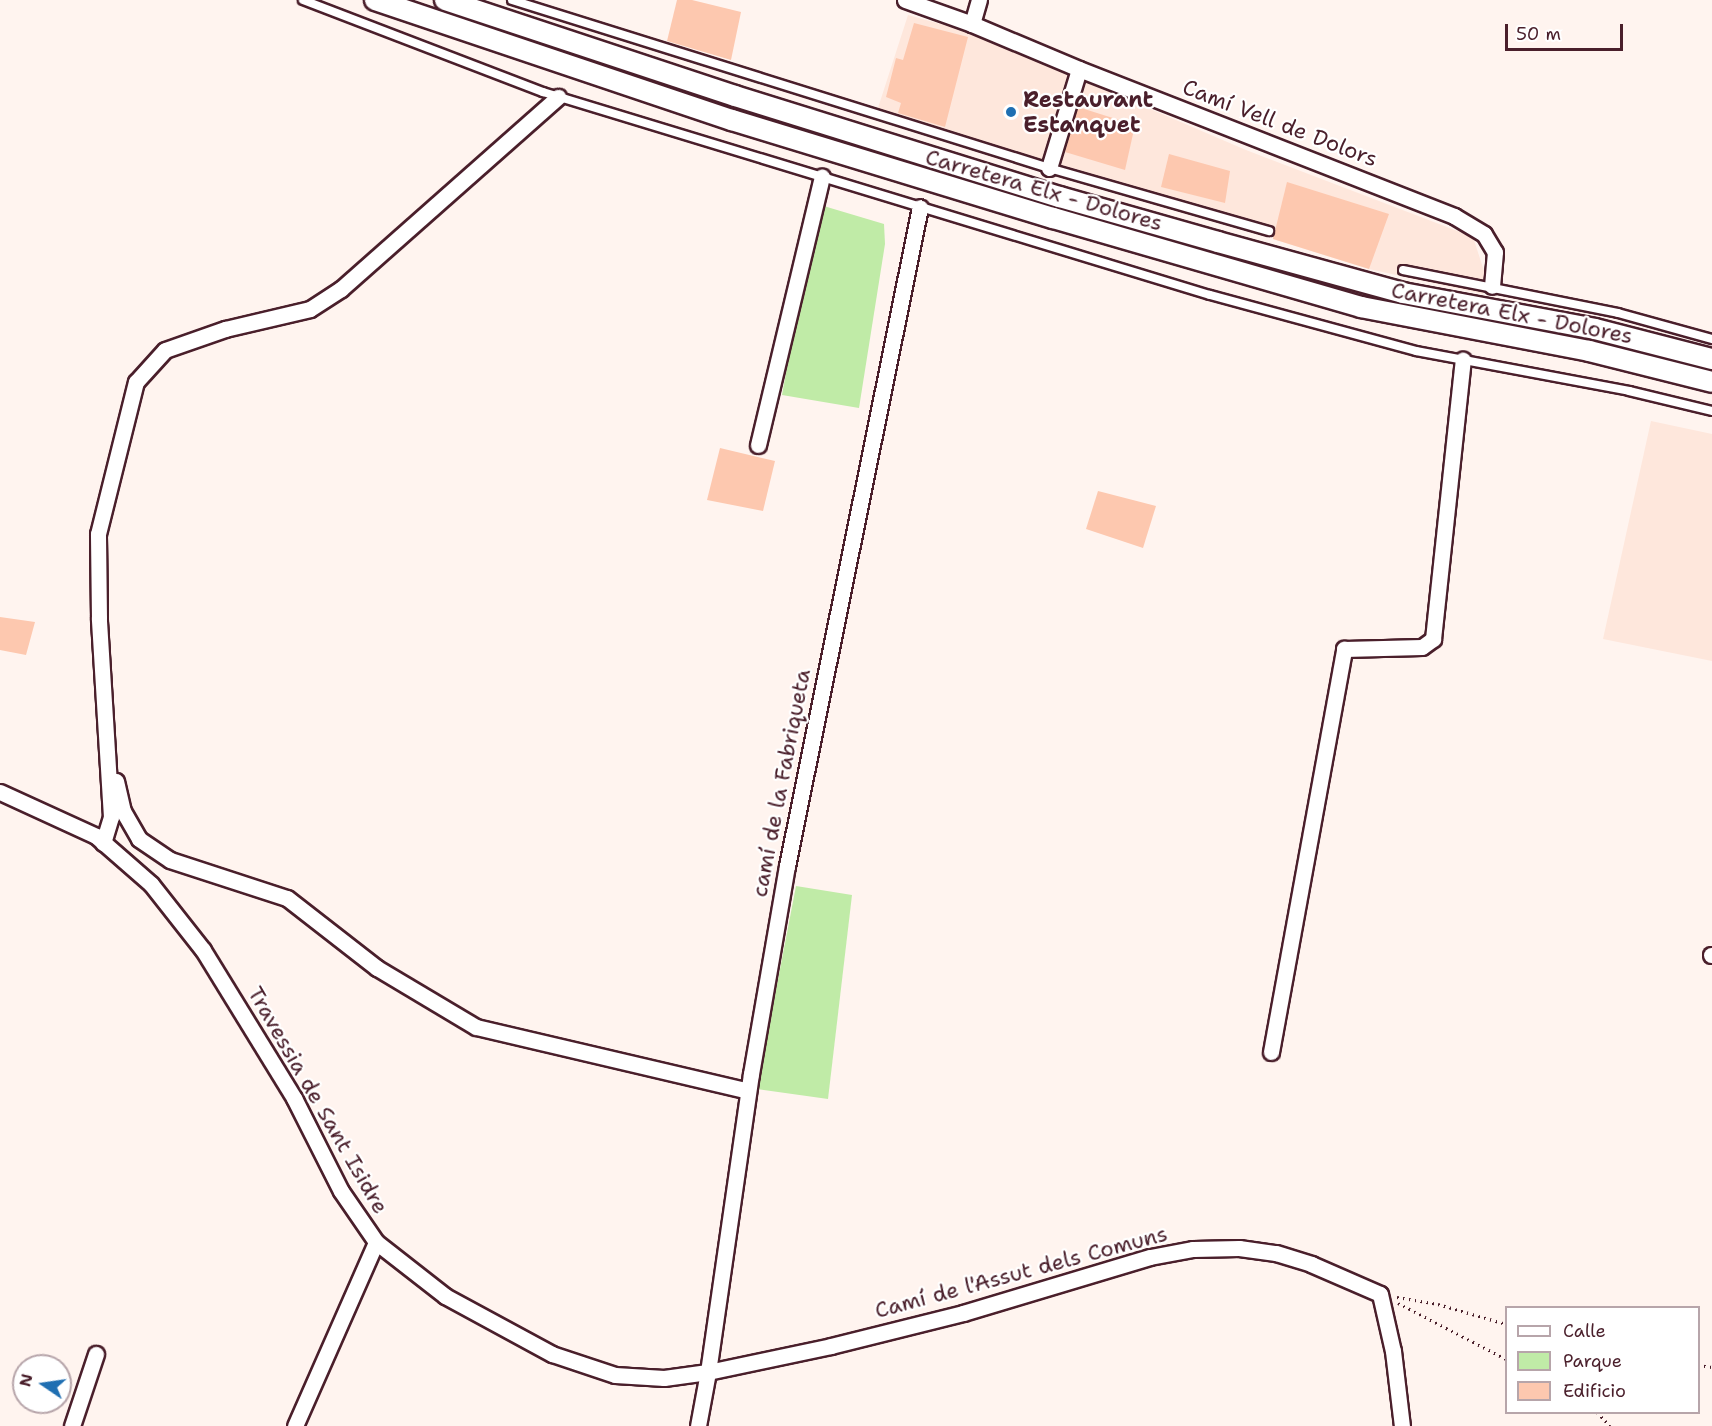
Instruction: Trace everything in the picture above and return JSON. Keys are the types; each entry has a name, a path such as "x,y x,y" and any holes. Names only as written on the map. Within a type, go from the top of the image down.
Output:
{"main road":[{"name":"Carretera Elx - Dolores","path":"375,0 732,120 1042,215 1360,307 1589,351 1712,382"},
{"name":"Carretera Elx - Dolores","path":"445,0 735,96 1060,197 1218,242 1403,293 1595,329 1712,359"}],"street":[{"name":"Camí Vell de Dolors","path":"905,0 972,24 1079,69 1455,216 1484,234 1495,252 1492,286"},
{"path":"972,24 979,0"},
{"path":"1049,168 1079,69"},
{"path":"103,843 111,817 99,618 98,534 136,382 165,350 225,329 310,309 341,289 558,97"},
{"path":"758,445 822,177"},
{"name":"camí de la Fabriqueta","path":"698,1426 708,1372 748,1091 787,866 920,207"},
{"path":"1271,1052 1344,649 1422,648 1433,639 1463,360"},
{"path":"107,749 123,811 139,839 170,860 287,898 377,968 476,1027 748,1091"},
{"name":"Travessia de Sant Isidre","path":"0,792 96,836 151,884 203,950 294,1098 341,1191 376,1242 445,1296 552,1354 615,1375 664,1378 708,1372"},
{"path":"295,1426 376,1242"},
{"name":"Camí de l'Assut dels Comuns","path":"708,1372 831,1346 952,1316 1150,1257 1193,1249 1239,1248 1276,1253 1311,1264 1380,1294"},
{"path":"1380,1294 1393,1351 1401,1426"},
{"path":"72,1426 96,1354"}],"lane":[{"path":"303,0 558,97 1210,295 1416,351 1629,391 1712,411"},
{"path":"512,0 1049,168 1269,231"},
{"path":"1403,270 1618,313 1712,339"}],"path":[{"path":"1380,1294 1438,1304 1505,1324"},
{"path":"1380,1294 1505,1358"},
{"path":"1598,1414 1610,1426"}],"shaded area":[{"path":"908,15 973,33 1246,150 1473,237 1486,277 1483,294 1369,269 1273,239 1273,227 877,111"},
{"path":"1651,421 1712,434 1712,661 1603,639"}],"green space":[{"path":"817,204 884,224 885,244 859,408 782,395"},
{"path":"796,886 852,895 828,1099 757,1089"}],"building":[{"path":"677,0 692,0 741,12 731,60 667,41"},
{"path":"914,23 968,37 945,127 898,113 901,103 886,97 896,58 903,60"},
{"path":"1078,107 1135,125 1125,170 1065,152"},
{"path":"1169,154 1230,171 1225,203 1161,187"},
{"path":"1287,182 1389,214 1369,269 1273,239"},
{"path":"720,448 775,461 763,511 707,500"},
{"path":"1098,491 1156,506 1143,548 1086,529"},
{"path":"0,617 35,622 26,655 0,650"}],"place":[{"name":"Restaurant Estanquet","path":"1011,112"}]}
